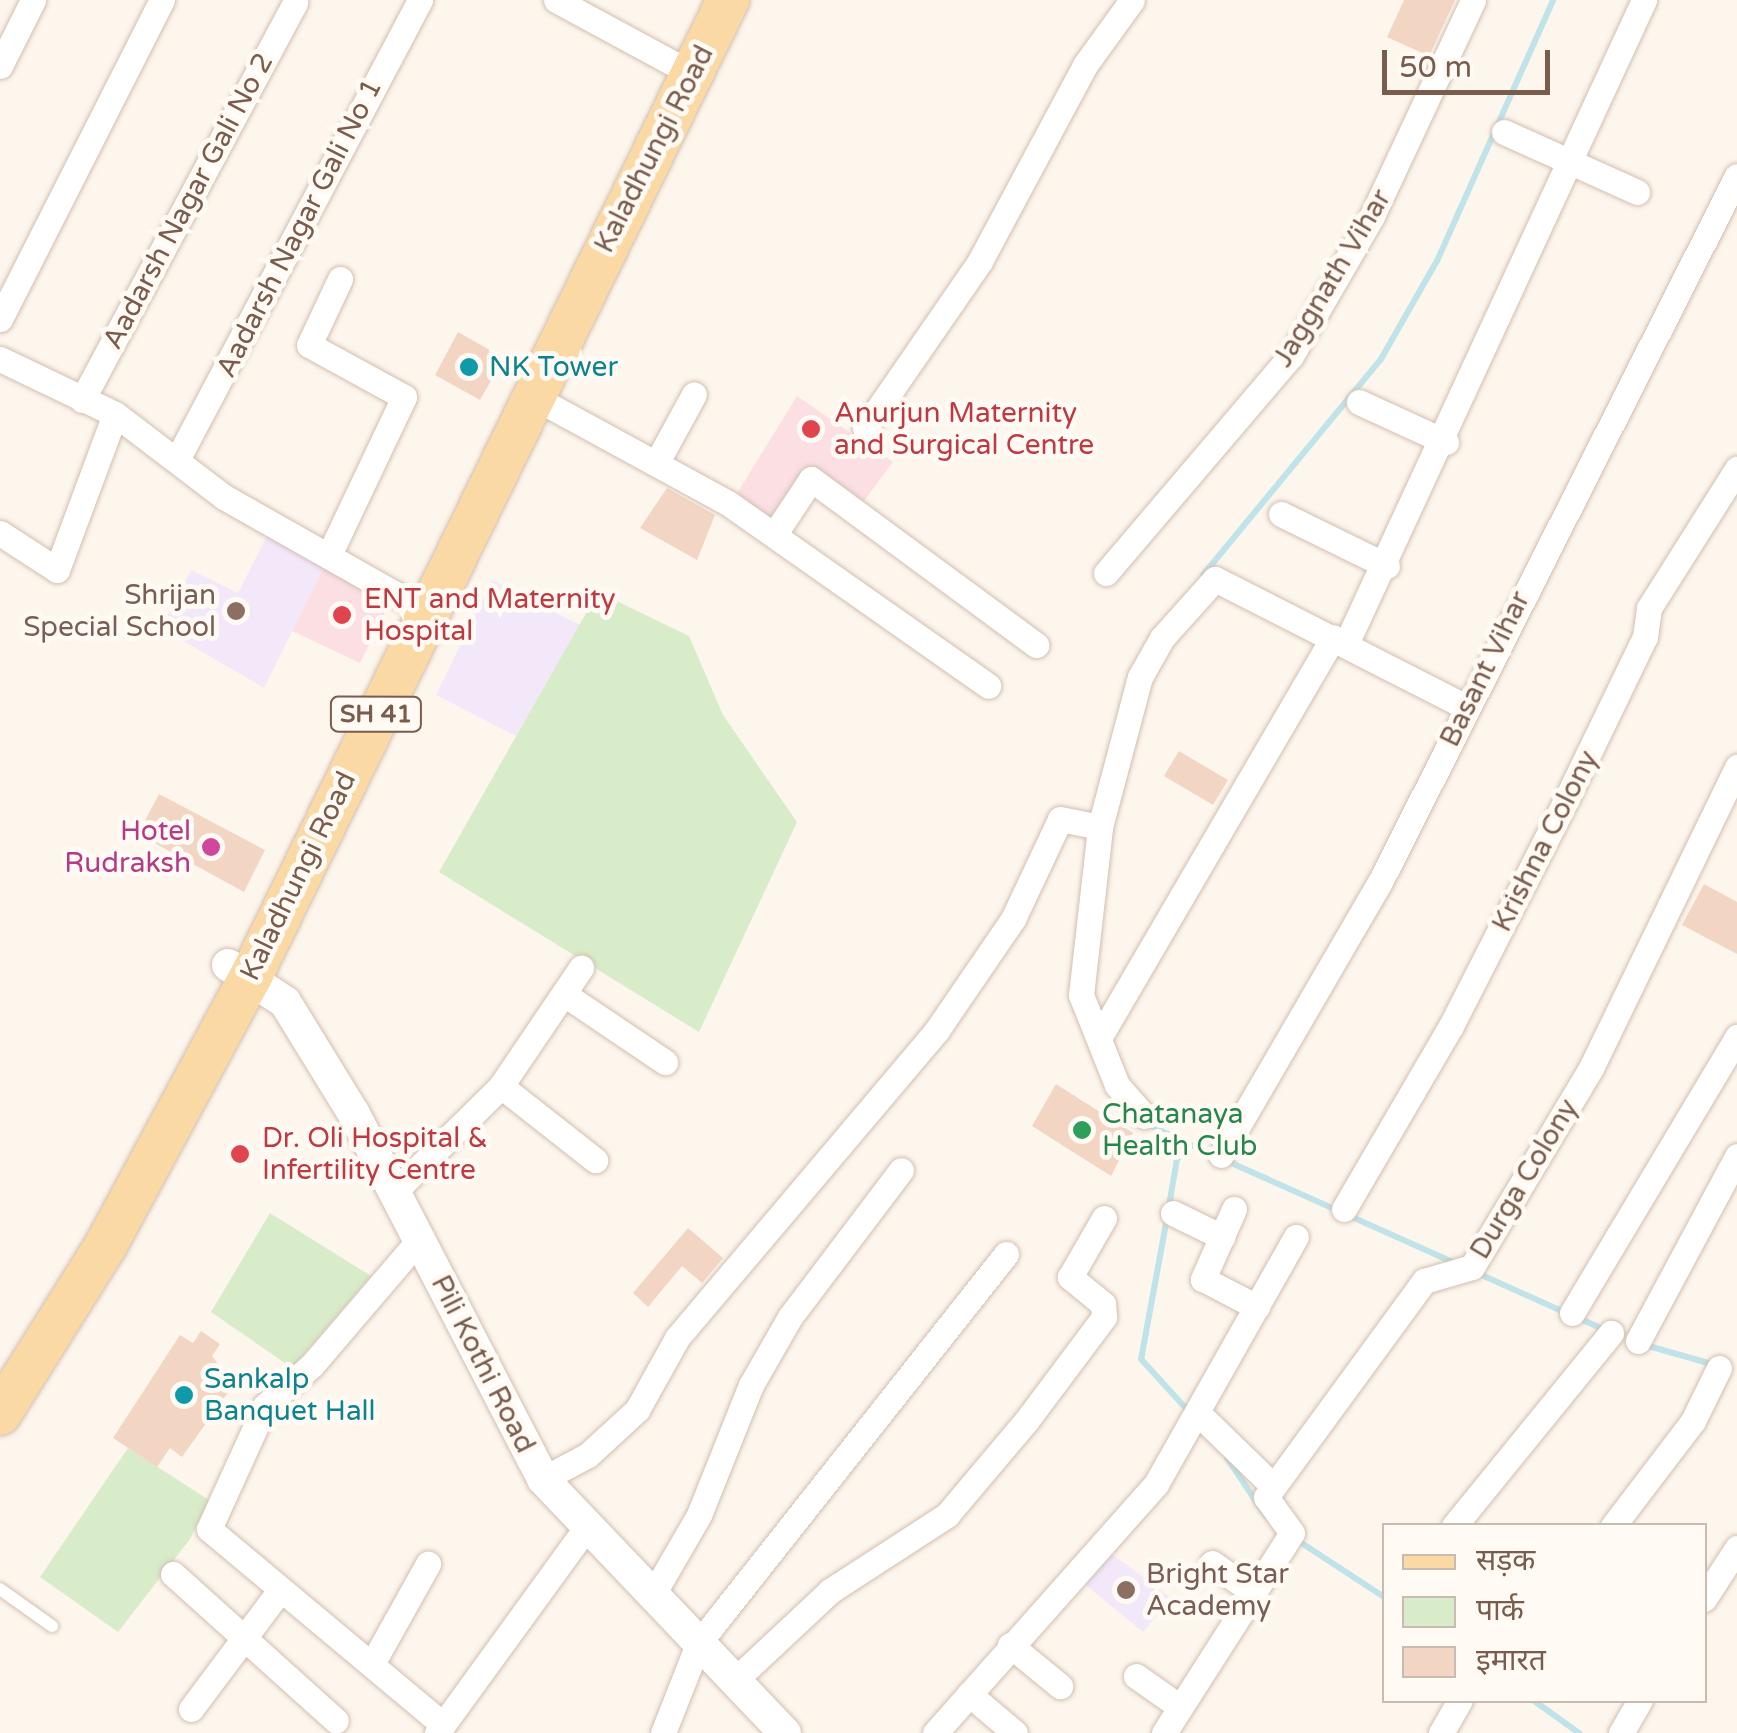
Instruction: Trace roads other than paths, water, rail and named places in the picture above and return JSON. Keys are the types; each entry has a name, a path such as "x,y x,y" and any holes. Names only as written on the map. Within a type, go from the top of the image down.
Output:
{"main road":[{"name":"Kaladhungi Road","path":"683,69 704,0"},
{"name":"Kaladhungi Road","path":"0,1414 106,1245 413,604 683,69 728,0"},
{"name":"Kaladhungi Road","path":"0,1374 239,972"}],"street":[{"path":"0,66 33,0"},
{"path":"0,319 162,0"},
{"name":"Aadarsh Nagar Gali No 1","path":"179,456 420,0"},
{"path":"556,0 683,69"},
{"path":"865,428 980,261 1085,64 1132,0"},
{"name":"Jaggnath Vihar","path":"1106,574 1291,356 1372,216 1473,0"},
{"path":"1099,1038 1387,566 1644,0"},
{"name":"Aadarsh Nagar Gali No 2","path":"82,400 294,2"},
{"path":"1504,132 1637,192"},
{"name":"Basant Vihar","path":"1221,1154 1380,882 1464,706 1737,176"},
{"path":"328,555 404,396 309,345 340,279"},
{"path":"0,359 114,414 179,456 224,498 413,604"},
{"path":"528,379 774,535 988,686"},
{"path":"658,462 694,394"},
{"path":"1359,402 1446,442"},
{"path":"0,533 57,570 114,414"},
{"name":"Krishna Colony","path":"1344,1210 1550,833 1645,637 1650,608 1737,469"},
{"path":"774,535 811,479 1036,644"},
{"path":"1281,514 1387,566"},
{"path":"1144,1116 1116,1086 1082,995 1100,827 1140,676 1215,579 1464,706"},
{"name":"Durga Colony","path":"1273,1486 1424,1281 1472,1267 1591,1068 1737,768"},
{"path":"544,1479 588,1455 637,1410 678,1338 937,1030 1013,920 1060,819 1100,827"},
{"path":"392,1194 501,1086 582,968"},
{"name":"Pili Kothi Road","path":"239,972 284,1002 354,1114 392,1194 544,1479 585,1528 785,1733"},
{"path":"564,994 665,1062"},
{"path":"1572,1313 1737,1037"},
{"path":"501,1086 595,1160"},
{"path":"1638,1341 1737,1156"},
{"path":"652,1596 699,1515 752,1385 790,1317 900,1170"},
{"path":"1234,1209 1203,1279 1256,1307"},
{"path":"1172,1212 1222,1237"},
{"path":"735,1680 830,1591 947,1515 1027,1420 1104,1317 1103,1304 1070,1277 1104,1218"},
{"path":"935,1733 1156,1484 1201,1416 1296,1237"},
{"path":"418,1241 312,1365 265,1406 208,1529 278,1594 372,1664 440,1729 585,1528"},
{"path":"664,1733 698,1644 806,1514 877,1409 957,1326 1006,1254"},
{"path":"1456,1523 1611,1332"},
{"path":"1615,1523 1693,1421 1719,1368"},
{"path":"1164,1733 1292,1533 1267,1504 1273,1486 1201,1416"},
{"path":"1707,1594 1737,1548"},
{"path":"1212,1563 1254,1593"},
{"path":"372,1664 428,1564"},
{"path":"173,1574 241,1641 336,1721"},
{"path":"191,1709 278,1594"},
{"path":"1010,1645 1060,1686"},
{"path":"1136,1676 1180,1708"},
{"path":"969,1694 1015,1733"},
{"path":"1441,1733 1458,1703"},
{"path":"1621,1733 1638,1703"}],"lane":[{"path":"0,1590 52,1626"}],"waterway":[{"path":"1203,575 1381,359 1437,261 1553,0"},
{"path":"1153,1127 1215,1156"},
{"path":"1157,1132 1177,1159 1169,1206"},
{"path":"1227,1161 1457,1264"},
{"path":"1167,1218 1141,1359 1191,1414"},
{"path":"1475,1272 1564,1312"},
{"path":"1576,1317 1605,1330"},
{"path":"1645,1345 1715,1365"},
{"path":"1227,1458 1266,1516"},
{"path":"1297,1540 1382,1596"},
{"path":"1537,1703 1579,1733"}],"place":[{"name":"NK Tower","path":"469,367"},
{"name":"Anurjun Maternity and Surgical Centre","path":"811,429"},
{"name":"Shrijan Special School","path":"236,611"},
{"name":"ENT and Maternity Hospital","path":"342,615"},
{"name":"Hotel Rudraksh","path":"211,847"},
{"name":"Chatanaya Health Club","path":"1082,1130"},
{"name":"Dr. Oli Hospital & Infertility Centre","path":"240,1154"},
{"name":"Sankalp Banquet Hall","path":"184,1395"},
{"name":"Bright Star Academy","path":"1126,1590"}]}
